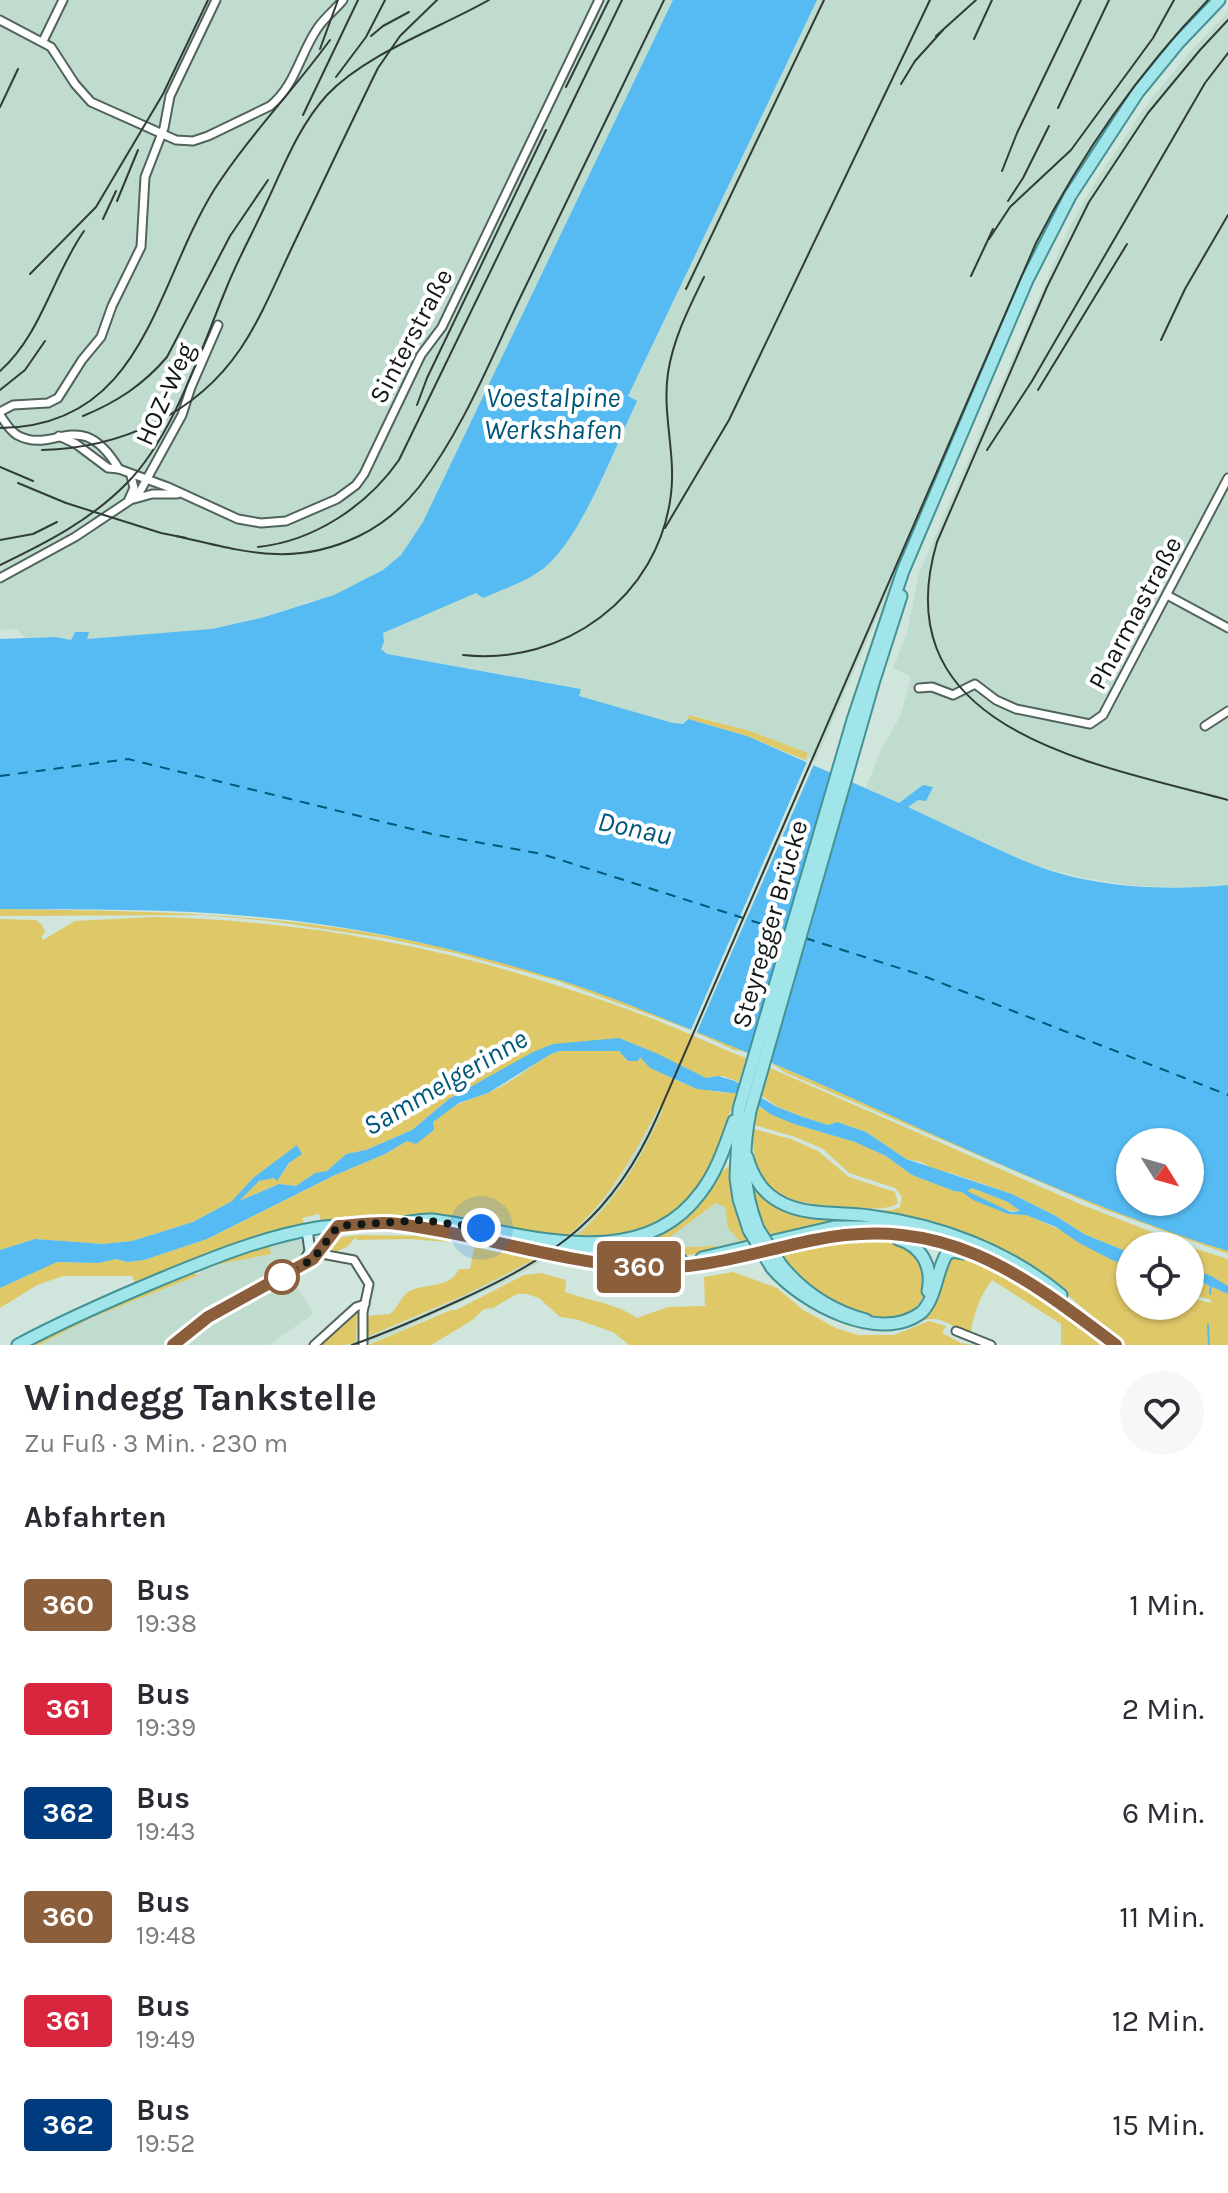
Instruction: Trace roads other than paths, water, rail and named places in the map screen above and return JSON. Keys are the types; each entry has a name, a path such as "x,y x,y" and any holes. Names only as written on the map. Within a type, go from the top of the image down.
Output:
{"main road":[{"path":"857,722 894,594 917,535 1055,222 1124,110 1178,43 1219,0"},
{"path":"857,722 918,552 1028,296 1062,226 1095,167 1130,115 1183,48 1228,1"},
{"name":"Steyregger Brücke","path":"736,1142 739,1109 857,722"},
{"name":"Steyregger Brücke","path":"736,1142 759,1073 857,722"},
{"path":"736,1142 757,1182 787,1206 806,1211 893,1219 969,1241 1013,1261 1058,1292 1096,1329"},
{"path":"736,1142 737,1188 754,1230 795,1291 840,1320 878,1329 902,1326 922,1312 930,1301 944,1258 950,1252 992,1262"},
{"path":"18,1345 91,1309 192,1266 241,1248 312,1229 430,1220 525,1237 601,1242 626,1240 655,1229 681,1213 701,1192 736,1142"},
{"path":"397,1224 607,1264 651,1268 712,1264 815,1240 899,1234 932,1239 972,1251 1033,1284 1096,1329"},
{"path":"525,1237 606,1255 677,1260 730,1253 834,1227 926,1228"},
{"path":"777,1267 841,1311 872,1321 889,1323 903,1320 926,1298 930,1280 927,1265 919,1251 907,1242 874,1234"}],"street":[{"path":"43,41 63,0"},
{"path":"119,469 90,438 77,434 33,439 22,437 12,432 0,414 13,405 48,403 58,398 101,337 143,241 142,189 170,96 216,0"},
{"path":"0,20 43,41 91,102 184,142 193,141 270,106 286,90 317,29 343,0"},
{"name":"Sinterstraße","path":"119,469 238,519 273,523 297,517 337,499 356,485 421,355 442,327 599,0"},
{"name":"HOZ-Weg","path":"133,499 182,415 218,325"},
{"path":"59,436 76,444 104,466 119,469"},
{"path":"125,504 134,492 131,476"},
{"name":"Pharmastraße","path":"919,688 932,687 953,695 975,684 996,700 1016,709 1090,724 1095,722 1103,715 1228,478"},
{"path":"0,578 75,537 133,499 159,493 183,494"},
{"path":"1167,595 1228,628"},
{"path":"1205,726 1228,711"},
{"path":"173,1345 208,1317 299,1268 338,1226"},
{"path":"312,1229 314,1252"},
{"path":"314,1252 356,1262 370,1288 365,1304 363,1345"},
{"path":"314,1345 356,1307 365,1304"},
{"path":"1096,1329 1116,1345"},
{"path":"956,1331 991,1345"}],"water":[{"path":"673,0 817,0 628,396 637,401 596,490 571,535 558,554 530,577 483,598 476,593 383,633 381,649 387,654 581,689 579,696 673,723 683,724 688,719 747,736 899,803 923,785 933,787 926,801 918,800 908,807 1001,851 1055,872 1129,886 1179,888 1228,885 1228,1251 1204,1243 1204,1232 1172,1232 1128,1216 1204,1216 1204,1128 1116,1128 1116,1211 639,1008 520,968 409,940 297,921 162,911 0,909 0,639 56,637 71,640 75,632 89,632 87,639 212,629 261,618 334,595 383,570 401,555 423,522"},
{"path":"619,1038 706,1078 718,1076 735,1081 775,1106 800,1116 828,1125 837,1122 866,1132 906,1159 1012,1194 1084,1234 1116,1247 1116,1261 1079,1243 1056,1227 1026,1215 1008,1214 973,1200 962,1192 912,1175 886,1156 855,1142 772,1115 741,1094 697,1089 650,1068 640,1057 638,1061 628,1061 619,1051 560,1051 488,1093 459,1103 433,1122 434,1130 416,1144 407,1141 207,1239 144,1260 57,1262 0,1288 0,1250 35,1239 103,1244 132,1241 193,1222 232,1201 253,1178 297,1145 302,1154 289,1163 277,1181 274,1178 259,1181 239,1201 279,1184 296,1186 315,1173 327,1171 346,1154 366,1150 412,1130 449,1099 553,1044","holes":["972,1188 1008,1202 1020,1211 1011,1212 967,1191"]},
{"path":"1204,1273 1228,1286 1228,1294 1204,1283"}],"waterway":[{"path":"1210,1294 1211,1283"},
{"path":"1208,1325 1209,1345"}],"railway":[{"path":"30,274 96,207 163,94 208,0"},
{"path":"320,49 338,0"},
{"path":"303,115 358,0"},
{"path":"336,77 366,37 385,0"},
{"path":"42,450 100,443 127,435 179,409 223,372 263,309 378,68 400,36 437,0"},
{"path":"0,565 83,519 113,496 143,464 172,417 230,279 292,148 327,95 343,80 382,54 489,0"},
{"path":"566,87 609,0"},
{"path":"258,547 299,537 338,518 371,492 399,460 622,0"},
{"path":"176,536 268,554 312,552 368,532 392,515 413,494 449,443 474,396 664,0"},
{"path":"686,289 824,0"},
{"path":"665,528 729,420 930,0"},
{"path":"936,36 976,0"},
{"path":"974,39 992,0"},
{"path":"1002,171 1081,0"},
{"path":"1058,108 1109,0"},
{"path":"989,239 1010,207 1071,150 1153,38 1174,0"},
{"path":"352,1345 447,1306 525,1267 578,1230 621,1182 657,1117 1036,243 1072,177 1113,115 1158,56 1208,0"},
{"path":"371,36 409,12"},
{"path":"1228,20 1148,113 1089,202 1047,287 937,542 928,606 940,657 970,697 1012,728 1063,752 1119,771 1228,800"},
{"path":"901,84 915,61 943,30"},
{"path":"0,428 48,421 86,404 115,378 158,308 193,228 214,190 241,151 330,40"},
{"path":"987,450 1032,381 1205,83 1228,53"},
{"path":"0,107 18,69"},
{"path":"1008,201 1049,126"},
{"path":"417,405 427,378 546,130"},
{"path":"117,201 138,150"},
{"path":"83,416 129,392 167,357 230,236 268,180"},
{"path":"103,219 116,191"},
{"path":"1161,340 1185,289 1228,215"},
{"path":"971,276 993,229"},
{"path":"0,371 26,340 84,231"},
{"path":"1038,390 1127,244"},
{"path":"463,655 500,655 536,649 570,636 600,617 627,593 648,564 663,531 671,494 667,404 670,360 682,324 704,277"},
{"path":"0,390 25,370 45,341"},
{"path":"0,467 33,481"},
{"path":"18,483 66,503 186,538"},
{"path":"0,540 33,534 57,522"}],"water label":[{"name":"Voestalpine Werkshafen","path":"553,413"},
{"name":"Donau","path":"635,828"},
{"name":"Sammelgerinne","path":"445,1082"}]}
